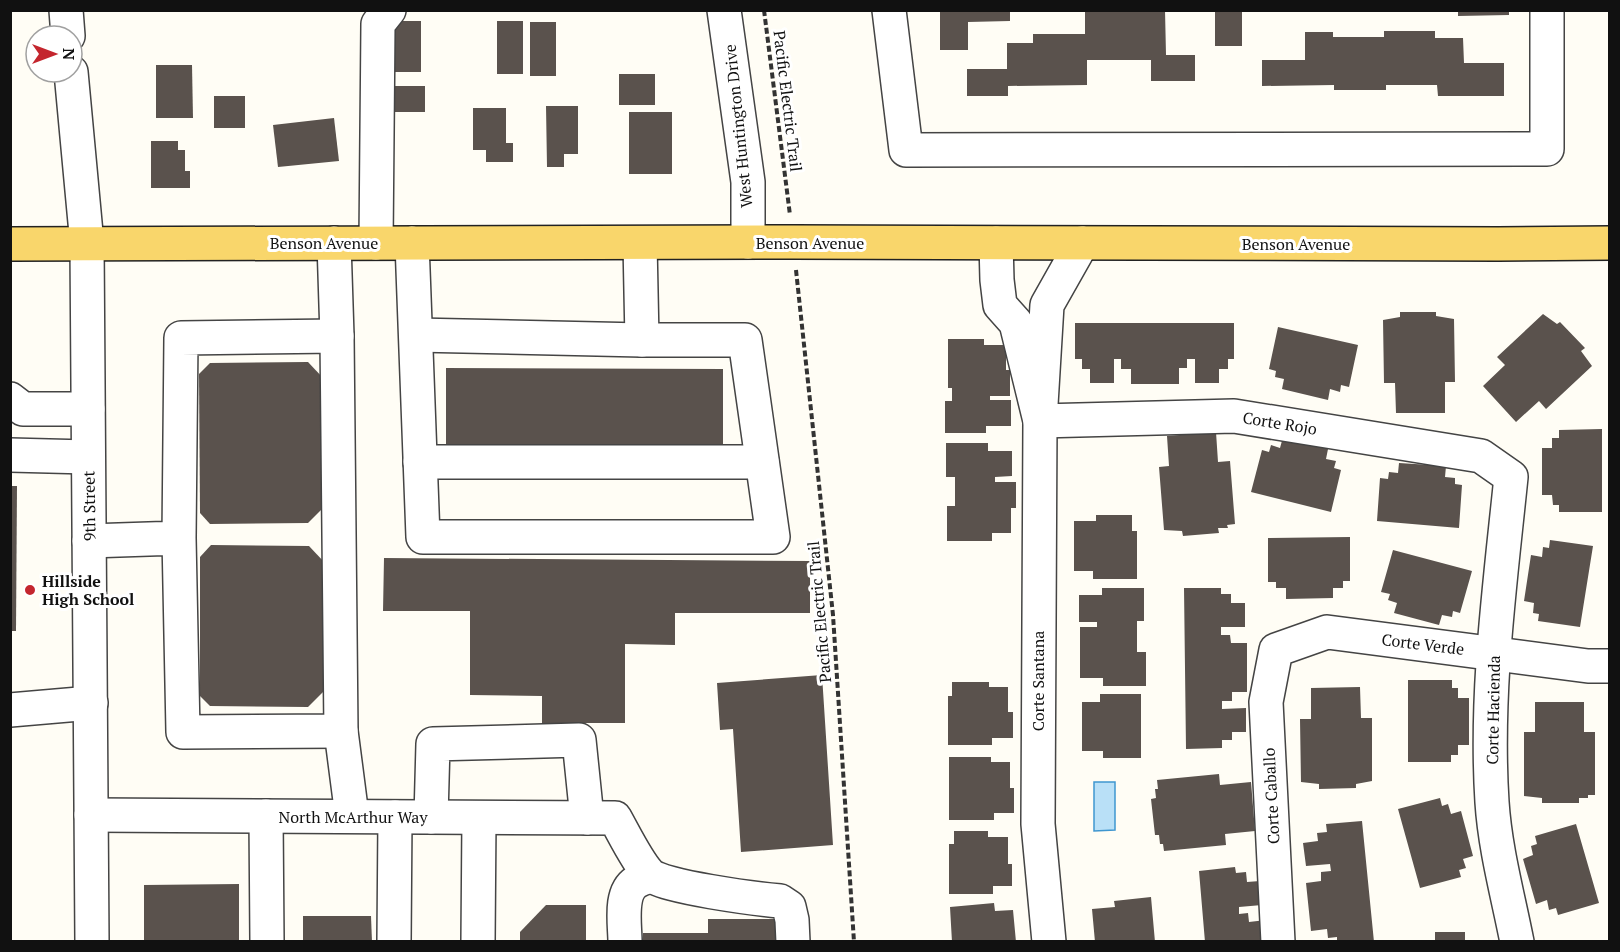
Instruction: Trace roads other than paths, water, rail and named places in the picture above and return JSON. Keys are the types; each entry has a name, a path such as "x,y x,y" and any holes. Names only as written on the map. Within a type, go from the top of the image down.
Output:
{"main road":[{"name":"Benson Avenue","path":"10,244 1610,243"}],"street":[{"path":"376,243 378,24 389,10"},
{"name":"West Huntington Drive","path":"724,10 747,182 748,242"},
{"path":"889,10 906,150 1547,149 1547,10"},
{"name":"9th Street","path":"72,84 87,244 92,942"},
{"path":"334,243 341,731 352,816"},
{"path":"412,243 423,537 773,537 745,340 416,335"},
{"path":"640,243 642,340"},
{"path":"996,243 1000,305 1047,305"},
{"name":"Corte Santana","path":"1049,942 1038,824 1040,421 1047,305 1082,243"},
{"name":"Corte Santana","path":"1000,305 1016,323 1040,421"},
{"path":"337,336 181,338 179,538 183,732 341,731"},
{"path":"10,399 23,409 88,409"},
{"name":"Corte Rojo","path":"1040,421 1234,416 1481,456 1511,477"},
{"path":"10,455 88,457"},
{"path":"420,462 762,462"},
{"name":"Corte Hacienda","path":"1511,477 1493,653 1491,726 1492,803 1517,942"},
{"path":"89,541 179,538"},
{"name":"Corte Verde","path":"1276,650 1327,632 1588,666 1610,666"},
{"name":"Corte Caballo","path":"1276,650 1266,702 1278,942"},
{"path":"10,710 91,703"},
{"path":"431,817 433,744 579,741 601,818 650,876 715,893 780,902 789,907 793,942"},
{"name":"North McArthur Way","path":"92,815 601,818"},
{"path":"266,816 267,942"},
{"path":"394,942 395,817"},
{"path":"478,942 479,818"},
{"path":"625,942 625,900 636,882 650,876"}],"water":[{"path":"1094,782 1115,782 1115,830 1094,831"}],"place":[{"name":"Hillside High School","path":"30,590"}]}
